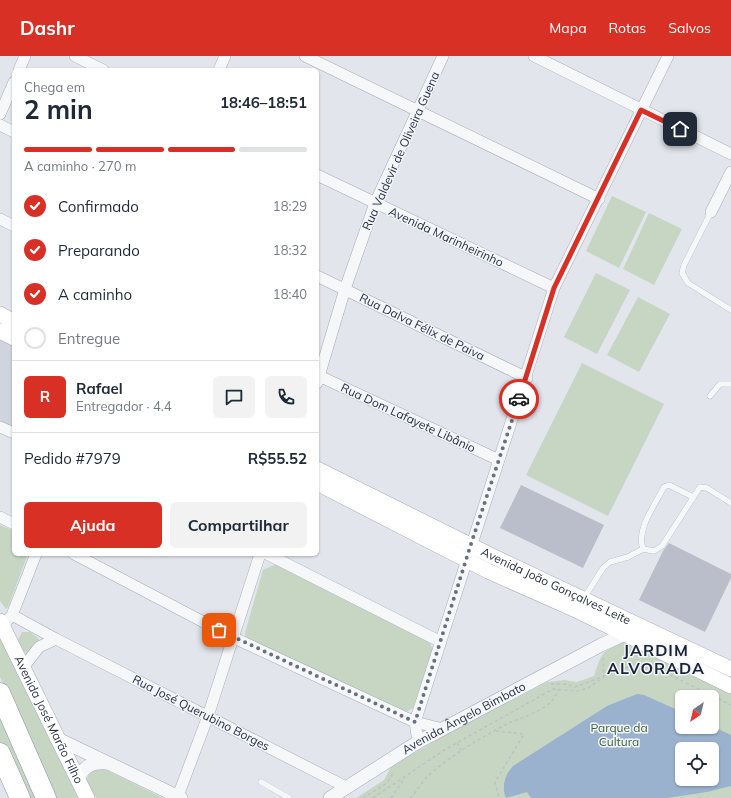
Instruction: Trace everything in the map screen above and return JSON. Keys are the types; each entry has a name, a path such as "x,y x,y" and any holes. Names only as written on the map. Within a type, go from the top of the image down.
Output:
{"highway":[{"path":"0,693 46,798"},
{"path":"0,753 20,798"}],"main road":[{"path":"0,314 12,321"},
{"name":"Avenida João Gonçalves Leite","path":"319,470 384,508 466,559 491,564 581,605 731,669"},
{"name":"Avenida João Gonçalves Leite","path":"319,484 384,508 471,544 491,564"},
{"name":"Avenida João Gonçalves Leite","path":"581,605 603,624 731,686"},
{"name":"Avenida José Marão Filho","path":"5,621 22,669 87,798"}],"street":[{"path":"20,68 25,56"},
{"path":"75,56 99,68"},
{"path":"220,68 225,56"},
{"path":"305,56 599,199"},
{"name":"Rua Valdevir de Oliveira Guena","path":"319,375 345,289 375,203 443,56"},
{"path":"534,56 731,154"},
{"path":"418,742 415,722 498,460 527,378 554,288 668,56"},
{"path":"0,114 12,87"},
{"path":"0,125 12,131"},
{"path":"711,212 731,172"},
{"name":"Avenida Marinheirinho","path":"319,176 554,288"},
{"path":"0,219 12,225"},
{"name":"Rua Dalva Félix de Paiva","path":"319,277 527,378"},
{"name":"Rua Dom Lafayete Libânio","path":"319,378 498,460"},
{"path":"0,426 12,432"},
{"path":"0,517 12,523"},
{"path":"5,621 35,556"},
{"path":"78,556 232,637 415,722 443,729"},
{"path":"56,738 180,797 208,716 232,637 259,556"},
{"path":"271,556 441,642"},
{"name":"Rua José Querubino Borges","path":"5,621 56,639 346,787"},
{"path":"601,645 603,624"},
{"name":"Avenida Ângelo Bimbato","path":"330,798 418,742 601,645 625,634"},
{"path":"22,669 39,648 56,639"},
{"path":"77,779 85,767 94,762 110,763"}],"lane":[{"path":"711,212 684,265 682,273 688,283 731,310"},
{"path":"710,396 720,384 731,384"},
{"path":"643,549 640,542 642,531 664,487 669,485 693,497"},
{"path":"581,605 602,568 610,562 628,557 643,549 654,552 662,546 698,489 703,487 731,503"},
{"path":"261,782 289,798"}],"path":[{"path":"545,688 558,684 575,687 636,664 648,664 731,705"},
{"path":"603,669 604,677"},
{"path":"373,798 406,778 457,743 553,689 577,691 588,688 604,677"},
{"path":"410,798 429,775 461,750 508,724 525,718 551,703 559,689"},
{"path":"496,731 524,734 495,782 499,798"},
{"path":"457,743 461,750"},
{"path":"363,798 387,783 398,767"},
{"path":"391,798 406,778"}],"shaded area":[{"path":"0,336 12,341 12,427 0,421"}],"green space":[{"path":"612,196 646,212 619,268 586,251"},
{"path":"649,213 682,229 654,285 623,269"},
{"path":"596,273 630,290 597,354 564,337"},
{"path":"638,297 670,314 639,372 607,355"},
{"path":"582,363 664,404 608,516 526,475"},
{"path":"0,525 12,530 12,556 27,556 6,609 0,601"},
{"path":"276,564 430,642 433,651 413,708 406,712 246,638 245,633 263,570"},
{"path":"0,629 82,798 56,798 0,677"},
{"path":"22,632 30,632 39,639 38,645 27,653 24,652 18,640"},
{"name":"Parque da Cultura","path":"627,640 731,690 731,798 356,798 384,780 391,767 395,764 451,732 547,682 565,680 577,682 594,676 604,652"},
{"path":"0,712 40,798 25,798 0,742"},
{"path":"100,767 163,798 96,798 86,781 90,771"}],"water":[{"path":"637,694 644,695 675,709 675,734 719,734 719,729 731,735 731,786 707,792 667,798 531,798 527,792 506,798 504,785 508,773 513,766 607,706"}],"building":[{"path":"521,485 604,525 583,568 500,528"},
{"path":"669,543 731,574 731,578 705,632 639,600 663,551"}],"way so far":[{"path":"219,630 415,722 498,460 519,399"}],"district":[{"name":"JARDIM ALVORADA","path":"656,659"}],"route":[{"path":"519,399 527,378 554,288 599,199 641,110 680,129"}]}
